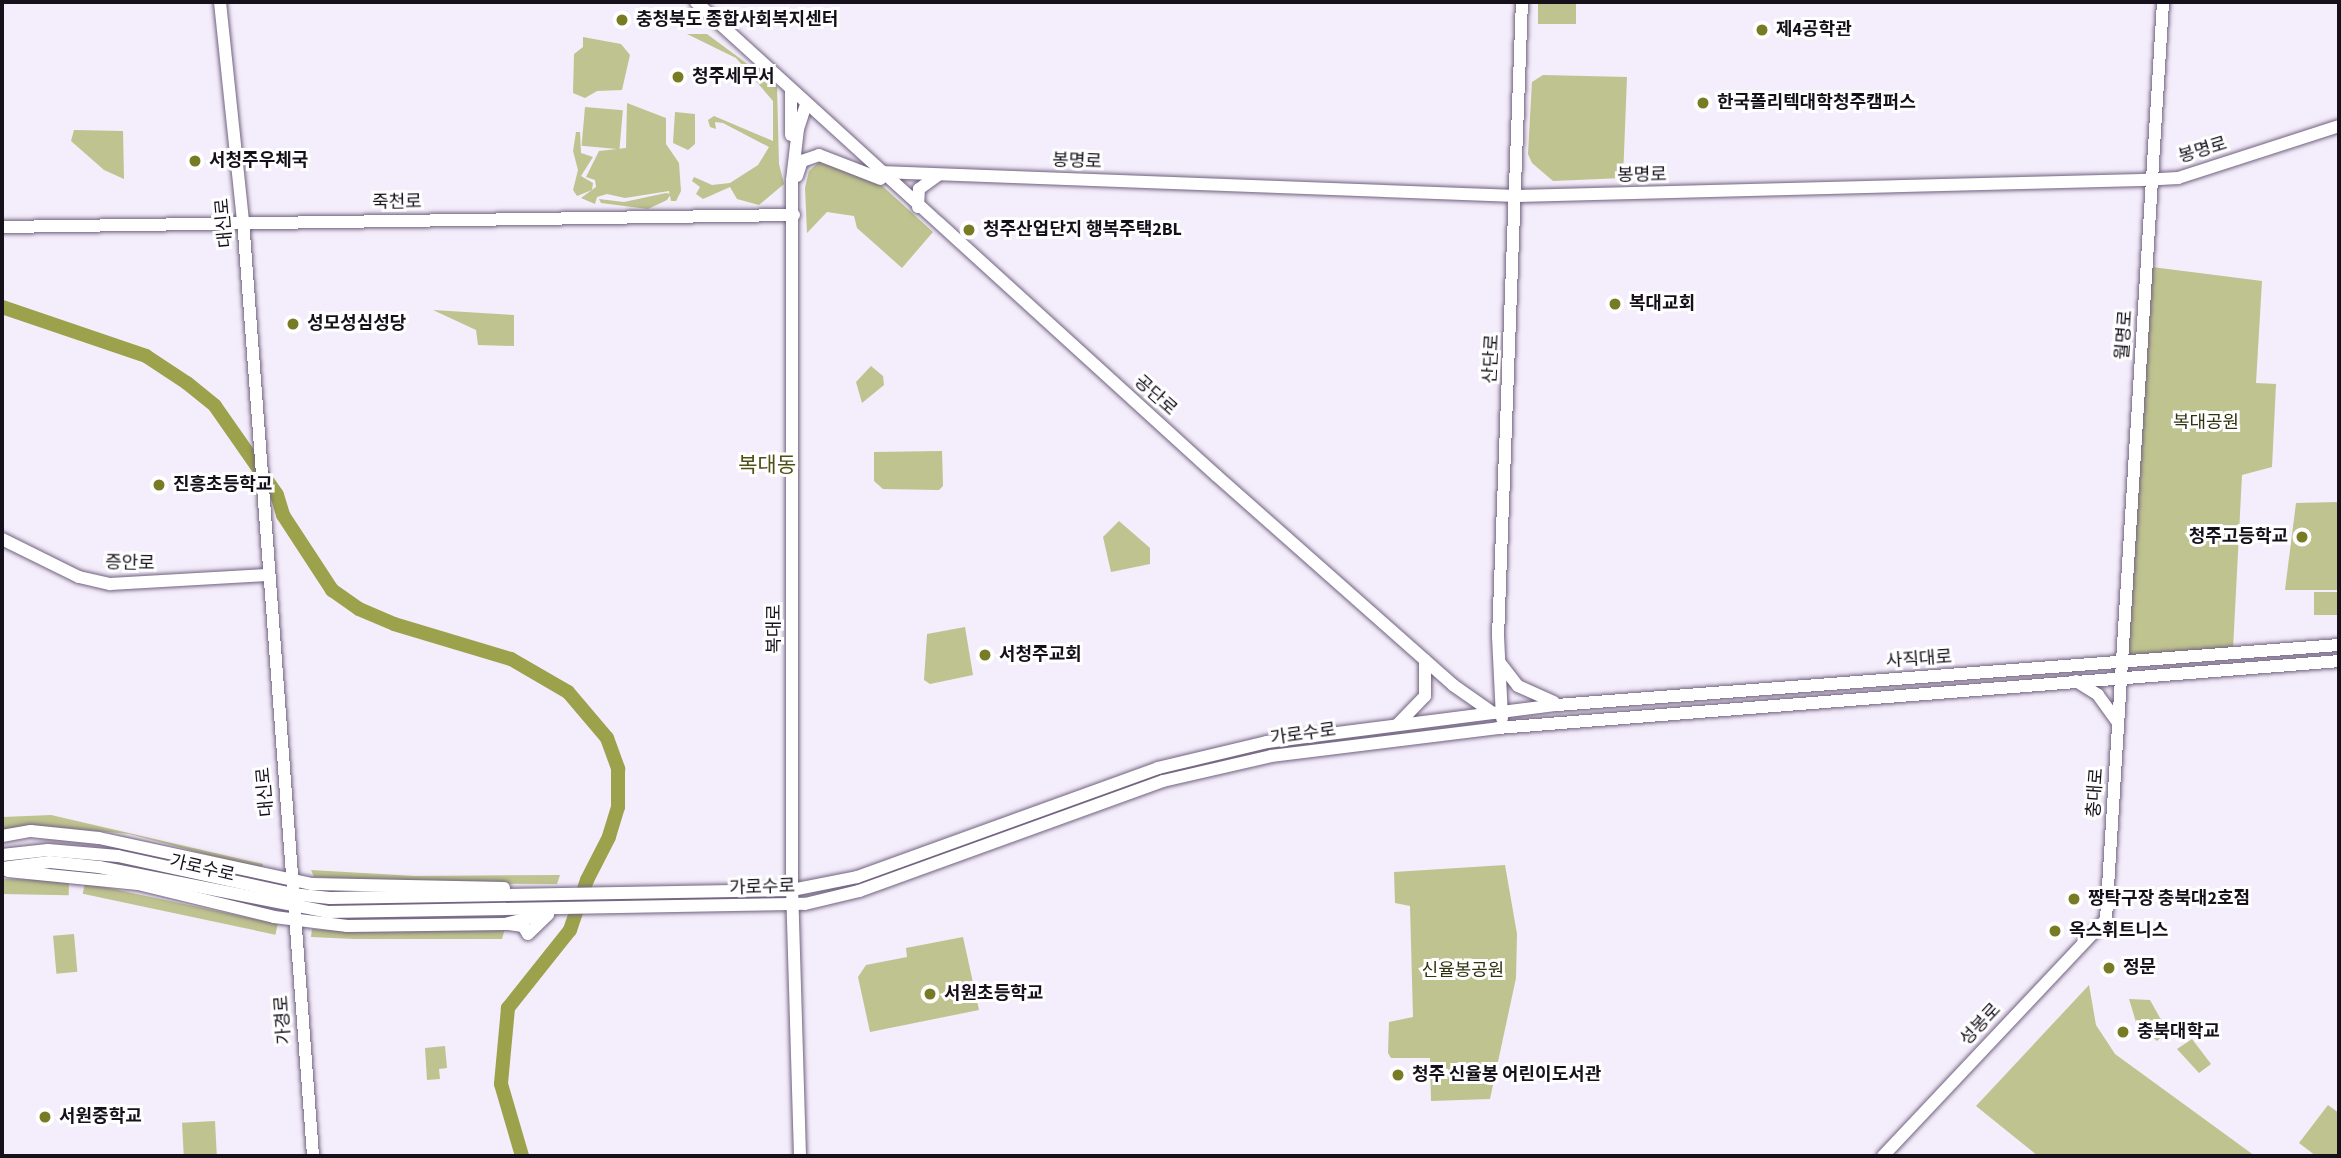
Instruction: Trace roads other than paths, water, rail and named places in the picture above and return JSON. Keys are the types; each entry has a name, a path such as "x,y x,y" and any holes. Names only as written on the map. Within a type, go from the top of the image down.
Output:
{"street":[{"name":"대신로","path":"220,2 243,220 293,901"},
{"name":"공단로","path":"696,2 918,207 1424,660 1500,717"},
{"name":"산단로","path":"1500,717 1499,660 1522,2"},
{"name":"월명로","path":"2121,670 2163,2"},
{"path":"791,90 792,185"},
{"name":"복대로","path":"800,1156 792,890 792,185 798,129 806,104"},
{"name":"봉명로","path":"880,172 1517,196 2152,179 2178,178 2339,126"},
{"path":"792,185 802,161 819,155 893,184"},
{"path":"918,207 919,189 938,174"},
{"name":"죽천로","path":"2,227 243,220 794,215"},
{"name":"증안로","path":"2,539 79,577 110,584 267,575"},
{"name":"사직대로","path":"1500,717 2075,680 2121,670 2339,645"},
{"path":"1396,726 1412,715 1425,696 1424,660"},
{"path":"1499,660 1523,690 1564,704"},
{"name":"사직대로","path":"1500,717 1564,704 2121,670 2339,661"},
{"name":"충대로","path":"2106,919 2121,670"},
{"path":"2075,680 2098,695 2118,725"},
{"name":"가로수로","path":"293,901 388,888 523,888 560,895 792,890 857,877 1198,756 1266,742 1500,717"},
{"name":"가로수로","path":"2,855 48,850 148,860 293,901 370,913 793,905 859,891 1203,770 1500,717"},
{"path":"66,833 148,860"},
{"path":"2,836 66,833 293,901 347,926 505,924 520,925 528,934 554,911"},
{"path":"2,869 293,901"},
{"name":"가경로","path":"293,901 313,1156"},
{"name":"성봉로","path":"1883,1156 2106,919"}],"waterway":[{"path":"2,307 146,356 187,383 215,406 277,495 283,515 332,590 359,609 394,624 511,659 568,692 607,738 618,769 618,807 609,837 587,880 570,930 508,1008 501,1084 522,1156"}],"place":[{"name":"충청북도 종합사회복지센터","path":"622,20"},
{"name":"제4공학관","path":"1762,30"},
{"name":"청주세무서","path":"678,77"},
{"name":"한국폴리텍대학청주캠퍼스","path":"1703,103"},
{"name":"서청주우체국","path":"195,161"},
{"name":"청주산업단지 행복주택2BL","path":"969,230"},
{"name":"복대교회","path":"1615,304"},
{"name":"성모성심성당","path":"293,324"},
{"name":"진흥초등학교","path":"159,485"},
{"name":"청주고등학교","path":"2302,537"},
{"name":"서청주교회","path":"985,655"},
{"name":"짱탁구장 충북대2호점","path":"2074,899"},
{"name":"옥스휘트니스","path":"2055,931"},
{"name":"정문","path":"2109,968"},
{"name":"서원초등학교","path":"930,994"},
{"name":"충북대학교","path":"2123,1032"},
{"name":"청주 신율봉 어린이도서관","path":"1398,1075"},
{"name":"서원중학교","path":"45,1117"}],"district":[{"name":"복대동","path":"767,465"}],"park label":[{"name":"복대공원","path":"2206,423"},
{"name":"신율봉공원","path":"1463,971"}]}
